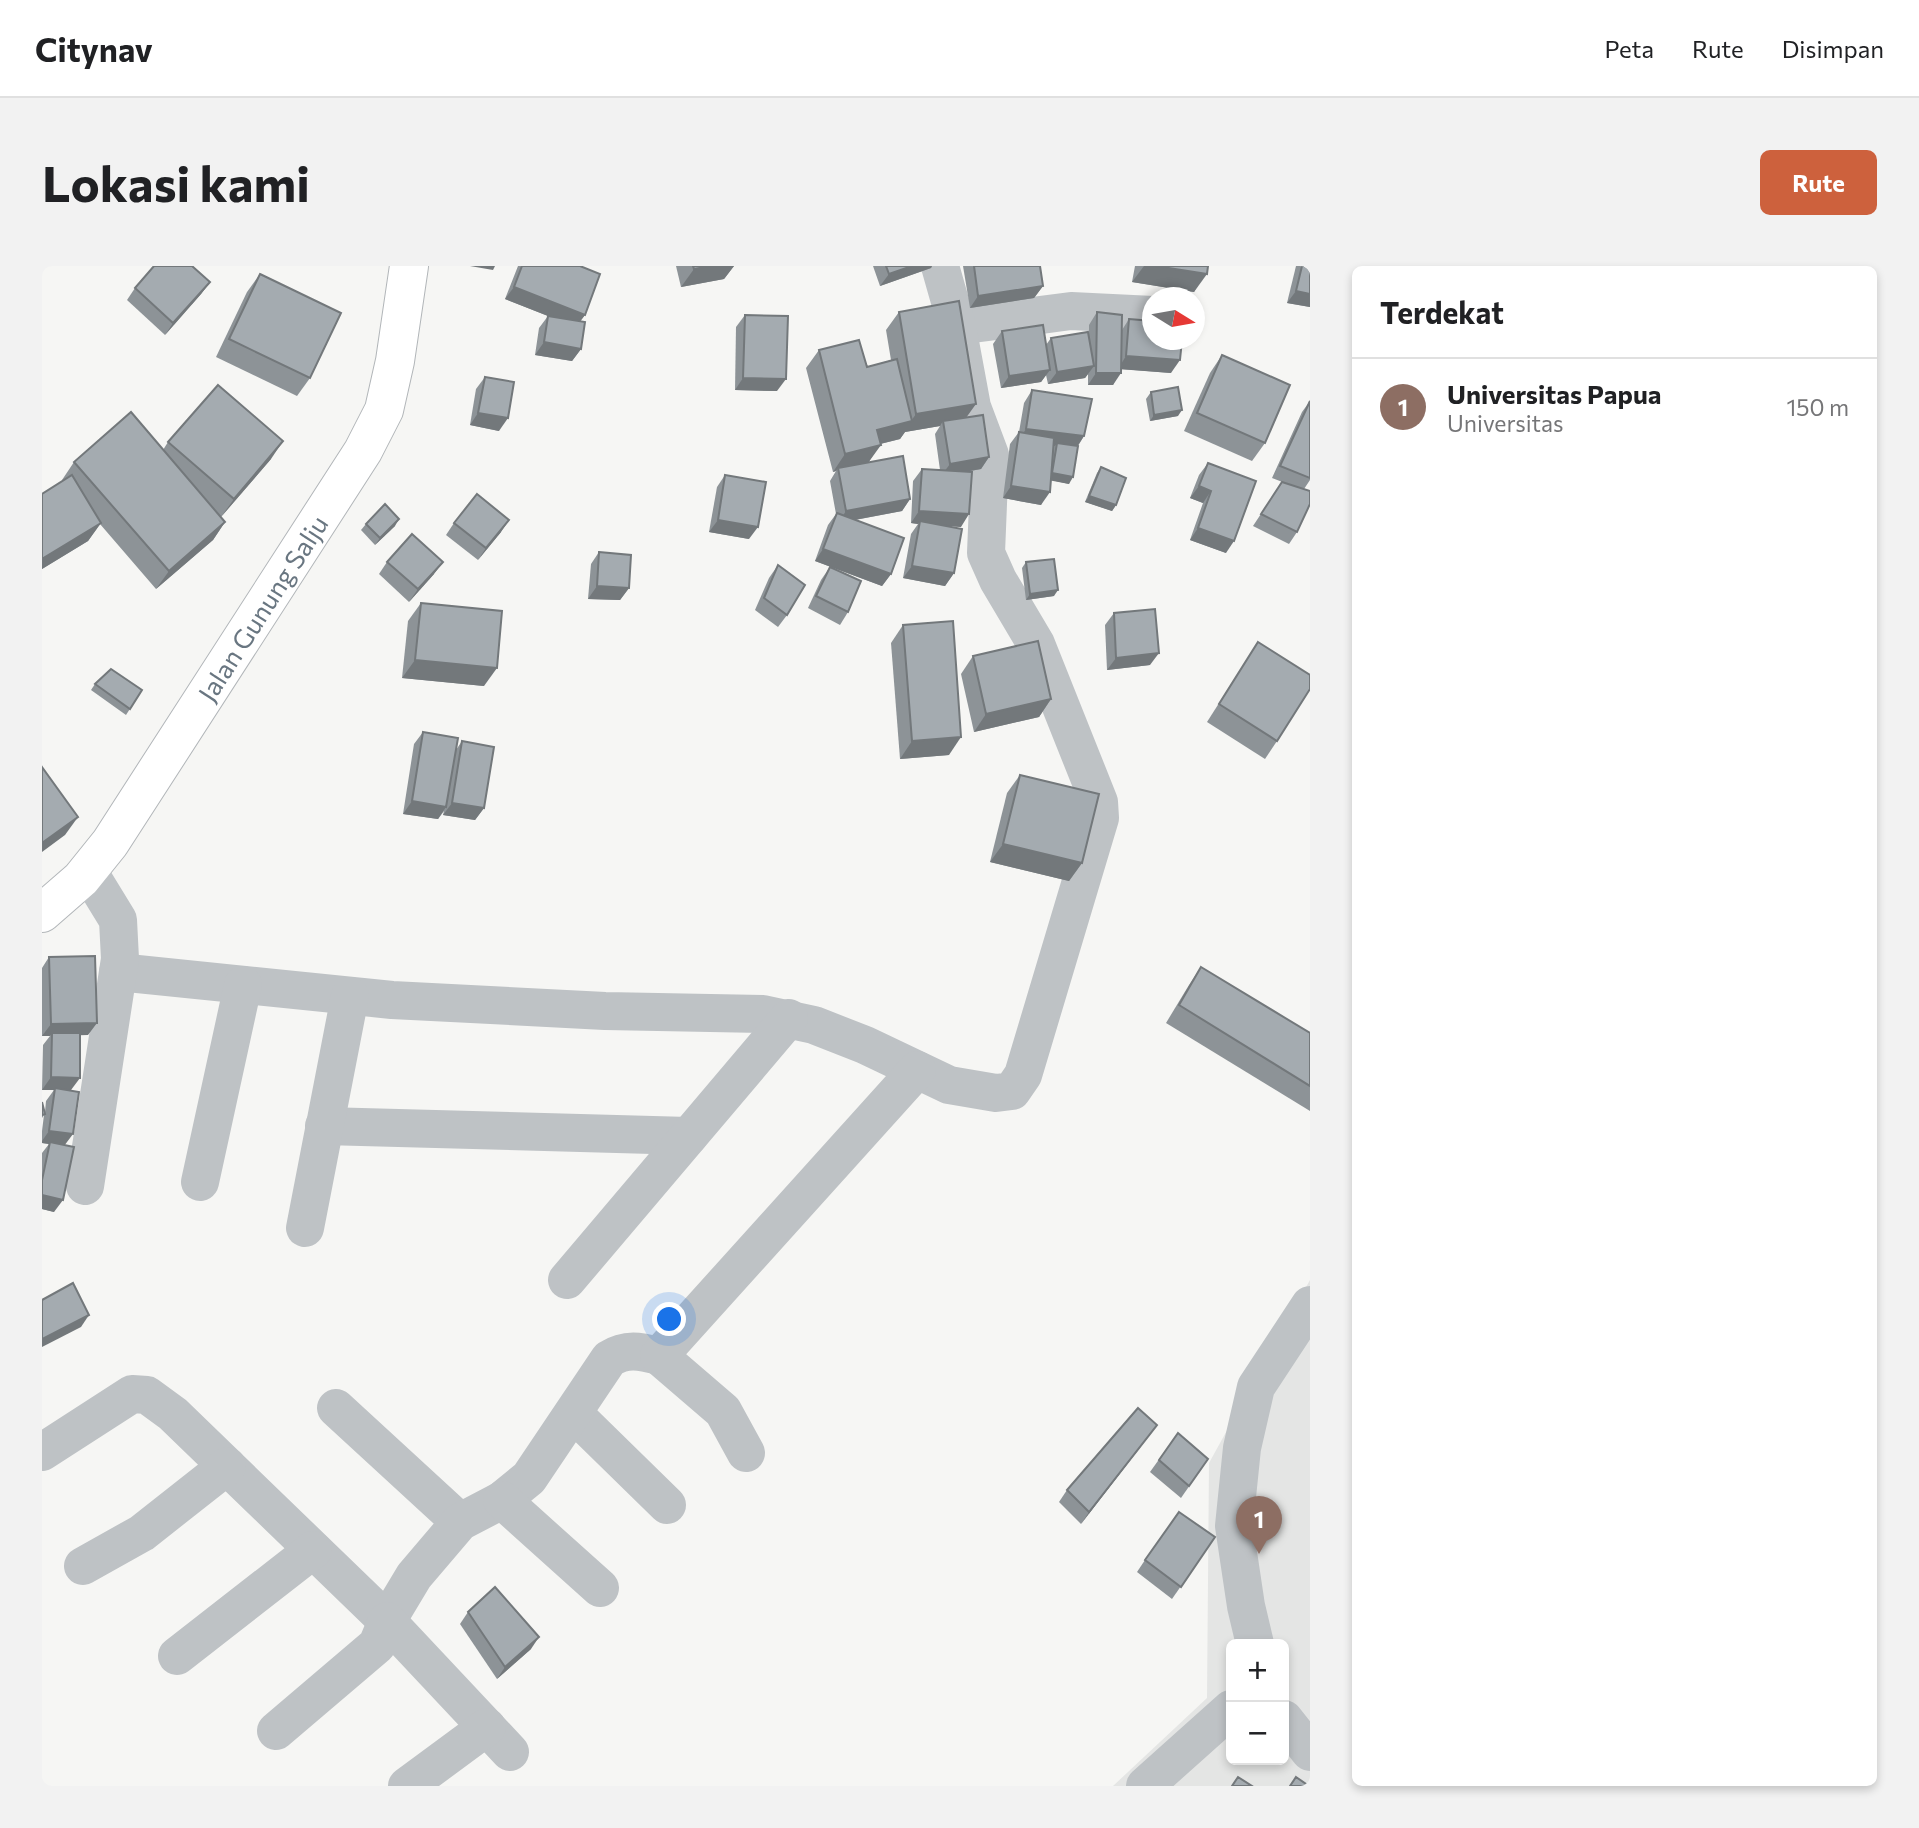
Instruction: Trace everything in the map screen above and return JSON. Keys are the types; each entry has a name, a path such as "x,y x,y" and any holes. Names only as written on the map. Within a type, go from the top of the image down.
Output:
{"main road":[{"name":"Jalan Gunung Salju","path":"42,912 88,871 110,843 363,451 384,410 395,361 409,266"}],"street":[{"path":"118,972 393,1000 605,1011 763,1014 814,1025 865,1045 949,1085 996,1093 1012,1091 1023,1075 1100,818 1099,802 1036,644 998,580 986,553 990,455 972,407 957,326 940,266"},
{"path":"957,326 1071,311 1142,314"},
{"path":"85,1186 120,959 118,920 88,871"},
{"path":"200,1182 243,985"},
{"path":"305,1228 350,996"},
{"path":"567,1280 789,1018"},
{"path":"659,1356 917,1070"},
{"path":"324,1126 689,1136"},
{"path":"1254,1639 1234,1526 1242,1448 1256,1387 1310,1306"},
{"path":"276,1731 377,1645 387,1621 414,1576 460,1522 502,1500 528,1478 609,1359 620,1352 638,1350 659,1356 723,1411 746,1453"},
{"path":"42,1452 132,1394 146,1395 173,1414 387,1621 498,1739 407,1786"},
{"path":"336,1408 460,1522"},
{"path":"574,1414 667,1505"},
{"path":"83,1566 142,1533 227,1466"},
{"path":"502,1500 600,1588"},
{"path":"177,1656 313,1550"},
{"path":"1145,1786 1226,1713"},
{"path":"1289,1725 1310,1752"}],"shaded area":[{"path":"1310,1280 1310,1786 1113,1786 1207,1698 1209,1463"}],"building":[{"path":"154,266 192,266 210,282 173,323 135,288"},
{"path":"522,266 580,266 600,274 585,315 514,287"},
{"path":"886,266 912,266 889,274"},
{"path":"974,266 1040,266 1043,286 978,296"},
{"path":"1156,266 1208,266 1207,274"},
{"path":"1302,266 1310,266 1310,294 1296,291"},
{"path":"260,274 341,313 310,378 229,339"},
{"path":"959,301 976,404 916,414 899,312"},
{"path":"1097,312 1122,315 1121,373 1096,373"},
{"path":"745,315 788,316 786,379 743,378"},
{"path":"548,316 585,322 581,349 544,342"},
{"path":"1129,319 1142,320 1142,350 1181,350 1180,360 1126,356"},
{"path":"1043,325 1050,370 1009,376 1002,331"},
{"path":"1088,332 1094,366 1057,372 1051,338"},
{"path":"859,340 867,367 897,359 912,421 877,430 881,445 845,454 819,350"},
{"path":"1222,355 1290,385 1265,443 1197,413"},
{"path":"485,377 514,382 508,418 478,413"},
{"path":"218,385 283,441 234,499 168,442"},
{"path":"1178,387 1182,410 1154,415 1151,392"},
{"path":"1032,390 1092,399 1084,436 1026,429"},
{"path":"1310,401 1310,478 1280,466"},
{"path":"131,412 225,522 169,571 74,462"},
{"path":"983,415 989,457 950,464 943,421"},
{"path":"1019,432 1054,438 1050,492 1011,486"},
{"path":"1057,443 1078,446 1073,477 1052,473"},
{"path":"903,456 910,499 846,511 838,468"},
{"path":"1208,463 1256,481 1234,541 1198,528 1211,491 1199,486"},
{"path":"1101,467 1126,478 1116,505 1089,496"},
{"path":"922,469 972,472 969,514 919,511"},
{"path":"72,475 101,523 42,559 42,494"},
{"path":"725,475 766,482 758,527 718,520"},
{"path":"1282,482 1310,491 1310,504 1297,532 1261,514"},
{"path":"477,494 509,520 486,548 454,523"},
{"path":"385,504 399,519 380,538 366,524"},
{"path":"837,513 904,538 891,574 823,549"},
{"path":"920,521 962,529 954,573 912,566"},
{"path":"412,534 443,562 418,589 387,562"},
{"path":"599,552 631,555 629,588 597,586"},
{"path":"1054,559 1058,590 1030,594 1026,562"},
{"path":"778,565 805,585 787,615 764,598"},
{"path":"830,567 861,581 848,612 816,596"},
{"path":"421,603 502,611 497,668 415,660"},
{"path":"1155,609 1159,653 1116,658 1114,613"},
{"path":"953,621 961,737 912,741 903,625"},
{"path":"1038,641 1051,699 986,714 973,656"},
{"path":"1258,642 1310,675 1310,689 1277,741 1219,704"},
{"path":"111,669 142,690 130,709 95,684"},
{"path":"423,732 458,738 446,807 412,801"},
{"path":"462,741 494,747 484,808 452,803"},
{"path":"42,767 78,817 42,843"},
{"path":"1020,775 1099,794 1082,863 1003,844"},
{"path":"95,956 97,1023 51,1024 49,957"},
{"path":"1201,967 1310,1033 1310,1086 1179,1005"},
{"path":"52,1033 80,1033 80,1078 51,1077"},
{"path":"55,1088 79,1092 73,1134 49,1131"},
{"path":"50,1142 74,1147 63,1200 42,1195 42,1180"},
{"path":"73,1283 89,1315 42,1339 42,1300"},
{"path":"1138,1408 1157,1425 1089,1512 1067,1490"},
{"path":"1178,1433 1208,1459 1189,1486 1159,1460"},
{"path":"1179,1512 1215,1537 1181,1587 1145,1560"},
{"path":"495,1587 539,1637 505,1667 468,1612"},
{"path":"1238,1777 1252,1786 1232,1786"},
{"path":"1296,1777 1309,1786 1290,1786"}],"place":[{"name":"Universitas Papua","path":"1259,1554"}]}
